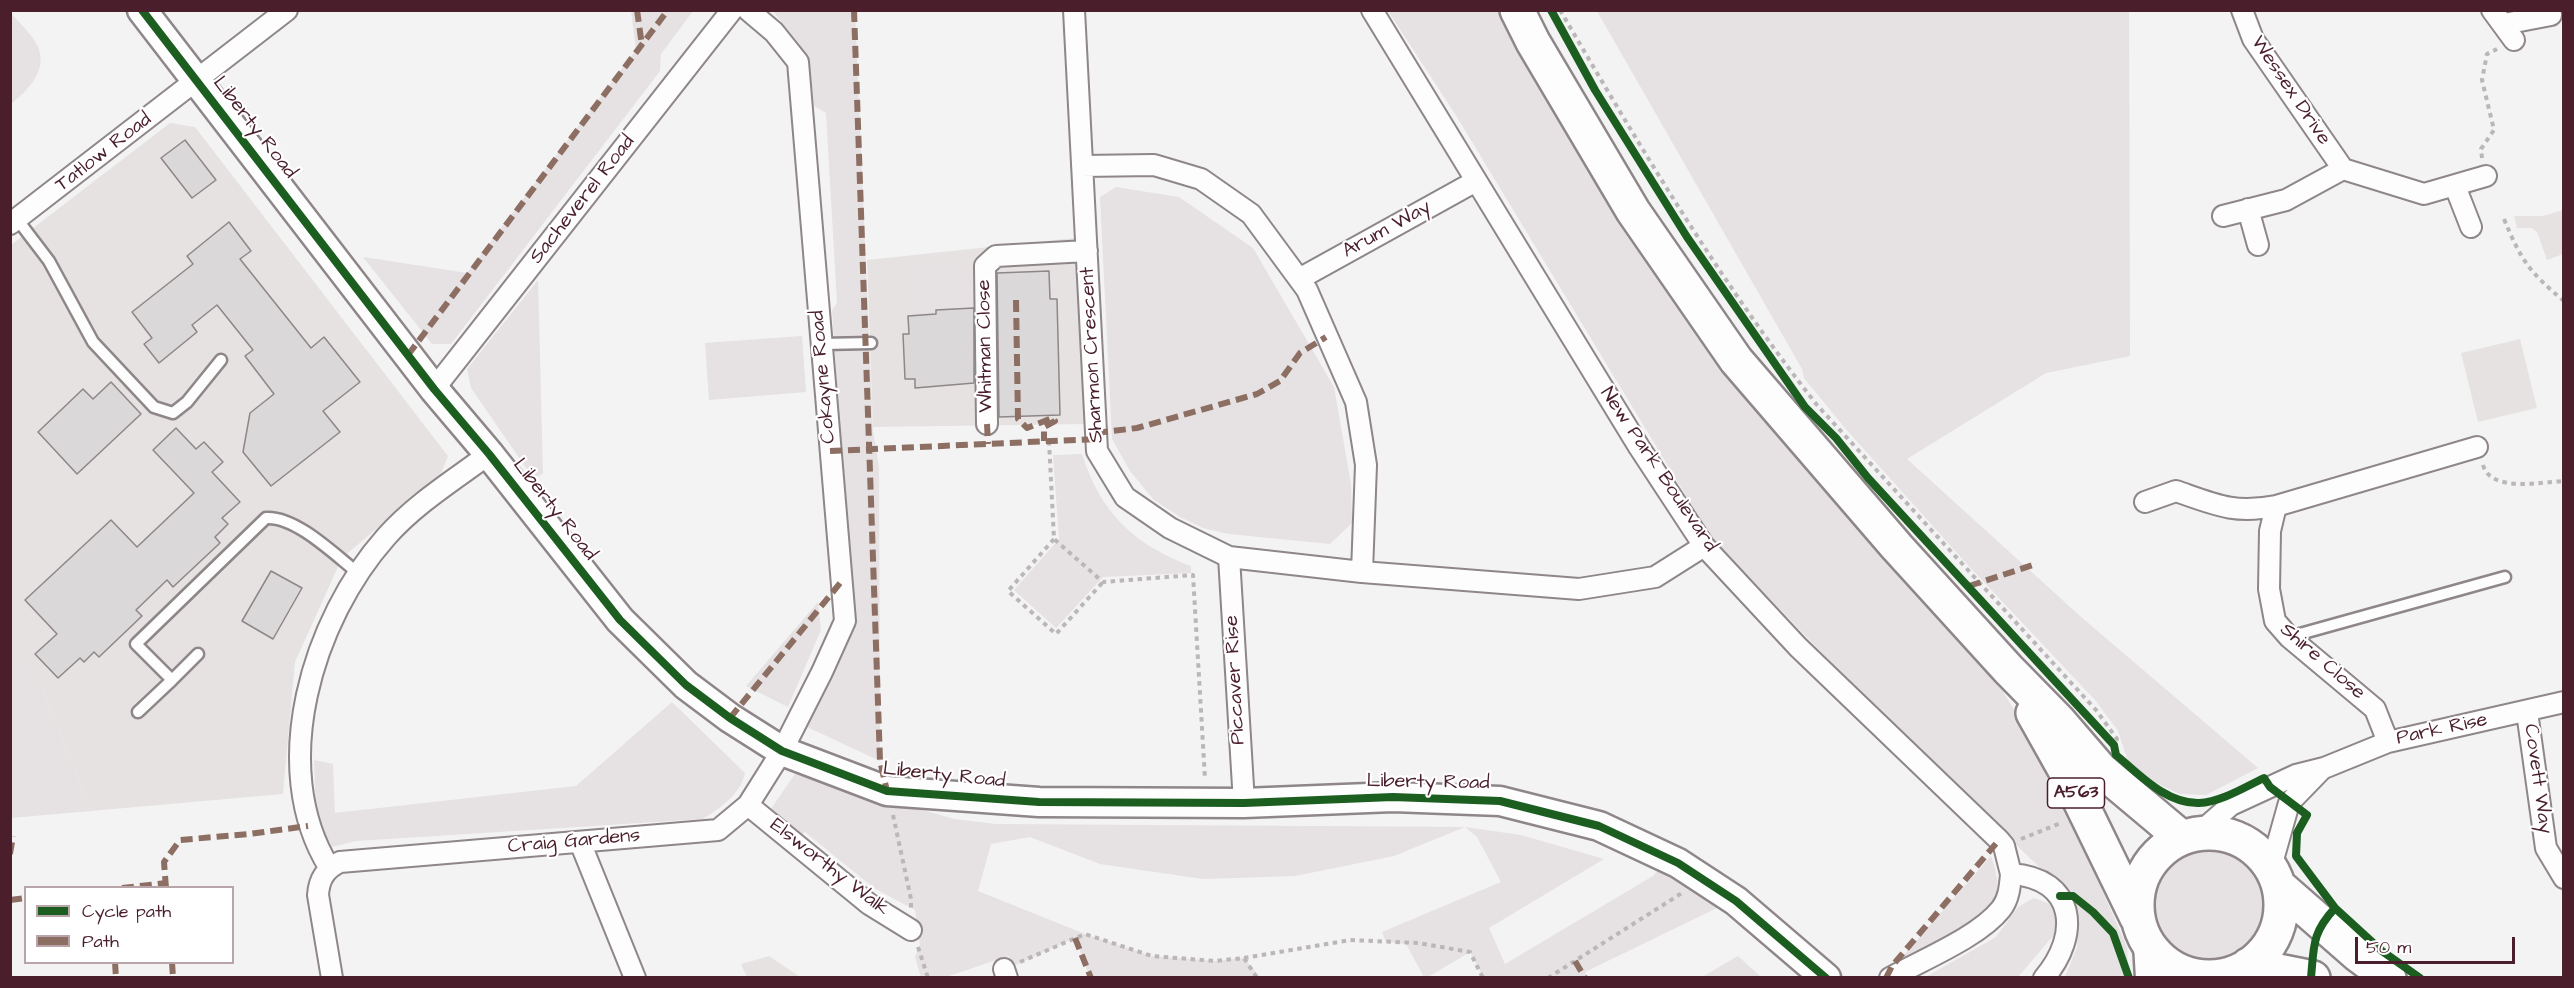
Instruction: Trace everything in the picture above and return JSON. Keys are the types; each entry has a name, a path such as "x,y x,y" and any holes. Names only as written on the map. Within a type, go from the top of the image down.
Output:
{"highway":[{"name":"A563","path":"1517,10 1533,42 1633,211 1736,360 1897,547 2008,669 2058,720 2101,770 2190,836"},
{"name":"A563","path":"2008,669 2065,770 2143,932"},
{"path":"2313,978 2239,972 2217,977 2197,976 2178,970 2161,960 2143,932 2136,899 2150,862 2164,848 2190,836 2220,833 2240,840 2257,851 2275,877 2358,955 2389,978"},
{"path":"2239,972 2265,950 2276,931 2281,909 2275,877"}],"street":[{"name":"Liberty Road","path":"142,10 434,389 489,454 620,620 686,685 782,751 887,791 1039,802 1244,803 1393,797 1500,801 1599,826 1678,863 1736,901 1826,978"},
{"name":"Tatlow Road","path":"14,222 287,10"},
{"name":"Sacheverel Road","path":"434,389 732,10"},
{"name":"Cokayne Road","path":"748,10 774,32 798,62 845,621 782,751"},
{"name":"Sharmon Crescent","path":"1074,10 1097,451 1125,497 1170,528 1229,557 1362,572 1578,589 1655,577 1704,546"},
{"name":"New Park Boulevard","path":"1372,10 1639,447 1704,546 1798,647 2004,846 2011,874 2009,893 2002,908 1984,927 1890,978"},
{"name":"Wessex Drive","path":"2242,10 2253,39 2343,169"},
{"path":"2503,25 2551,15"},
{"path":"1082,166 1154,165 1201,179 1251,214 1299,279 1356,402 1366,465 1362,572"},
{"path":"2223,216 2286,200 2343,169 2424,194 2486,176"},
{"name":"Arum Way","path":"1299,279 1476,181"},
{"path":"2455,186 2471,227"},
{"path":"2248,209 2258,245"},
{"name":"Whitman Close","path":"987,424 986,266 996,256 1087,251"},
{"path":"2145,502 2176,491 2225,508 2250,511 2276,506 2477,447"},
{"path":"332,978 318,895 319,882 329,867 308,826 302,783 303,718 309,681 334,615 358,573 387,536 410,513 489,454"},
{"name":"Shire Close","path":"2276,506 2270,531 2269,589 2275,621 2289,637 2375,709 2388,742"},
{"name":"Piccaver Rise","path":"1229,557 1244,803"},
{"name":"Park Rise","path":"2190,836 2231,805 2296,774 2324,768 2388,742 2564,702"},
{"name":"Covett Way","path":"2527,712 2546,848 2564,878"},
{"name":"Craig Gardens","path":"329,867 351,859 718,830 748,805 782,751"},
{"name":"Park Rise","path":"2275,877 2289,803 2324,768"},
{"name":"Elsworthy Walk","path":"748,805 869,904 911,930"},
{"path":"580,842 634,978"},
{"path":"2011,874 2026,875 2042,880 2060,896 2065,910 2069,930 2057,962 2044,978"},
{"path":"2143,932 2150,978"}],"lane":[{"path":"14,222 49,261 93,342 154,407 172,413 187,402 221,360"},
{"path":"822,344 871,343"},
{"path":"172,680 136,644 267,518 278,517 296,526 358,573"},
{"path":"2289,637 2505,577"},
{"path":"138,712 198,654"}],"path":[{"path":"1551,10 1573,50"},
{"path":"1560,10 1640,147 1794,375 1817,405 2096,710 2117,739 2114,745"},
{"path":"2486,176 2481,148 2494,130 2482,80 2487,54 2503,25"},
{"path":"1626,139 1687,237 1781,373"},
{"path":"2504,219 2521,259 2564,301"},
{"path":"1821,423 1849,454"},
{"path":"1049,441 1054,539 1008,591 1056,634 1104,582 1193,575 1206,803"},
{"path":"2477,447 2484,471 2502,484 2564,481"},
{"path":"1054,539 1104,582"},
{"path":"2092,721 2114,745 2116,755"},
{"path":"887,791 911,899 911,930 928,978"},
{"path":"1548,978 1678,898 1697,875"},
{"path":"1005,974 1085,934 1152,956 1215,960 1244,958 1350,940 1418,943 1470,952 1484,978"},
{"path":"1244,958 1257,978"}],"shaded area":[{"path":"631,11 693,11 661,54 660,71 451,344 432,344 363,257 467,273 636,50"},
{"path":"773,11 855,11 873,431 879,467 880,761 807,727 853,630 832,310 837,303 826,113 814,106 810,74 799,44"},
{"path":"1388,11 1502,11 1644,244 1788,447 1917,593 1989,669 2045,760 2127,947 2129,977 2065,977 2077,947 2079,917 2058,885 1884,718 1711,537 1457,117"},
{"path":"1597,11 2129,11 2130,356 2046,373 1907,459 2080,616 2258,768 2206,795 2180,794 2156,783 2128,761 2118,731 2096,701 1966,563 1845,428 1804,378 1802,369"},
{"path":"11,13 33,38 38,47 40,64 29,87 11,104"},
{"path":"170,123 195,127 448,456 441,474 342,558 295,662 283,794 91,811 41,686 11,653 11,245"},
{"path":"1116,187 1179,197 1253,248 1334,387 1351,484 1352,523 1330,544 1229,534 1203,528 1180,517 1154,500 1130,471 1112,439 1100,197"},
{"path":"2563,210 2563,254 2547,260 2537,232 2532,228 2517,228 2514,216 2543,216"},
{"path":"1074,238 1086,424 873,427 867,260"},
{"path":"955,262 969,271 971,312 960,309 936,310 936,314 908,316 905,266"},
{"path":"538,280 543,474 533,478 471,388 467,369"},
{"path":"802,336 806,392 709,400 705,343"},
{"path":"2520,339 2537,408 2478,422 2461,353"},
{"path":"1082,454 1099,493 1122,524 1152,548 1191,566 1191,573 1103,577 1056,628 1014,590 1059,539 1053,455"},
{"path":"818,602 821,630 788,707 746,686"},
{"path":"11,653 41,686 91,811 11,818"},
{"path":"672,702 745,773 734,794 703,819 356,841 332,847 316,819 314,760 333,764 335,813 576,786"},
{"path":"795,774 954,819 996,824 1465,827 1394,856 1295,876 1203,879 1100,864 1030,837 991,844 978,891 1085,934 1152,956 1215,961 1244,958 1260,977 1090,977 1075,938 1013,966 1008,956 946,977 921,977 915,957 920,945 915,910 874,888 805,832 797,839 768,813"},
{"path":"1465,827 1521,835 1604,859 1489,928 1505,964 1653,876 1659,869 1719,907 1585,972 1587,977 1483,977 1470,952 1428,977 1424,977 1406,944 1386,942 1382,932 1501,882 1477,837"},
{"path":"2210,847 2232,852 2251,864 2263,883 2268,905 2263,927 2251,946 2232,958 2210,963 2188,958 2169,946 2157,927 2152,905 2157,883 2169,864 2188,852"},
{"path":"1991,856 1998,887 1993,905 1978,919 1908,962 1903,956"},
{"path":"2034,898 2053,905 2059,929 2018,977 1924,978 1996,937 2018,907"},
{"path":"769,956 800,977 747,977 741,964"},
{"path":"1738,956 1761,977 1702,977"}],"building":[{"path":"185,140 216,180 192,198 161,158"},
{"path":"229,222 251,251 240,259 311,348 324,337 360,382 323,411 340,432 271,486 243,452 250,413 274,394 245,356 253,350 217,305 192,325 197,332 159,363 144,344 152,338 132,312 193,264 187,256"},
{"path":"1049,271 1050,299 1057,299 1060,415 999,417 997,273"},
{"path":"974,308 974,383 915,388 915,379 905,379 903,334 909,334 908,316 936,314 936,310"},
{"path":"111,382 141,414 77,474 38,432 83,389 93,399"},
{"path":"176,428 196,449 204,442 223,462 212,472 240,502 222,518 228,524 215,537 220,543 173,587 167,580 136,610 142,616 99,657 94,652 84,662 80,658 58,678 35,654 57,634 25,600 111,520 137,547 194,493 153,450"},
{"path":"271,571 302,588 273,639 242,621"}],"marked path":[{"path":"637,10 642,46"},
{"path":"408,355 668,10"},
{"path":"854,10 880,761 887,791"},
{"path":"1016,300 1018,419 1027,428 1052,418 1055,421 1044,427 1044,441"},
{"path":"1096,433 1137,428 1257,394 1280,381 1300,353 1326,337"},
{"path":"987,424 988,444"},
{"path":"830,451 1097,439"},
{"path":"1969,586 2036,564"},
{"path":"730,718 841,582"},
{"path":"166,886 164,862 180,840 308,826"},
{"path":"10,854 13,836"},
{"path":"1886,978 1892,966 1999,840"},
{"path":"140,886 166,883"},
{"path":"10,900 24,898"},
{"path":"1075,938 1091,978"},
{"path":"1575,961 1585,978"},
{"path":"115,964 116,978"},
{"path":"172,964 173,978"}],"cycle path":[{"path":"142,10 434,389 489,454 620,620 686,685 730,718 782,751 887,791 1039,802 1244,803 1393,797 1500,801 1599,826 1678,863 1736,901 1826,978"},
{"path":"1551,10 1595,90 1687,237 1805,407 1836,438 1868,478 2114,745 2116,755 2164,793 2187,802 2199,803 2216,800 2264,778 2270,787 2307,815 2297,833 2296,856 2335,908 2382,951 2420,978"},
{"path":"2060,896 2073,896 2093,912 2113,933 2129,978"},
{"path":"2311,978 2318,932 2335,908"}]}
